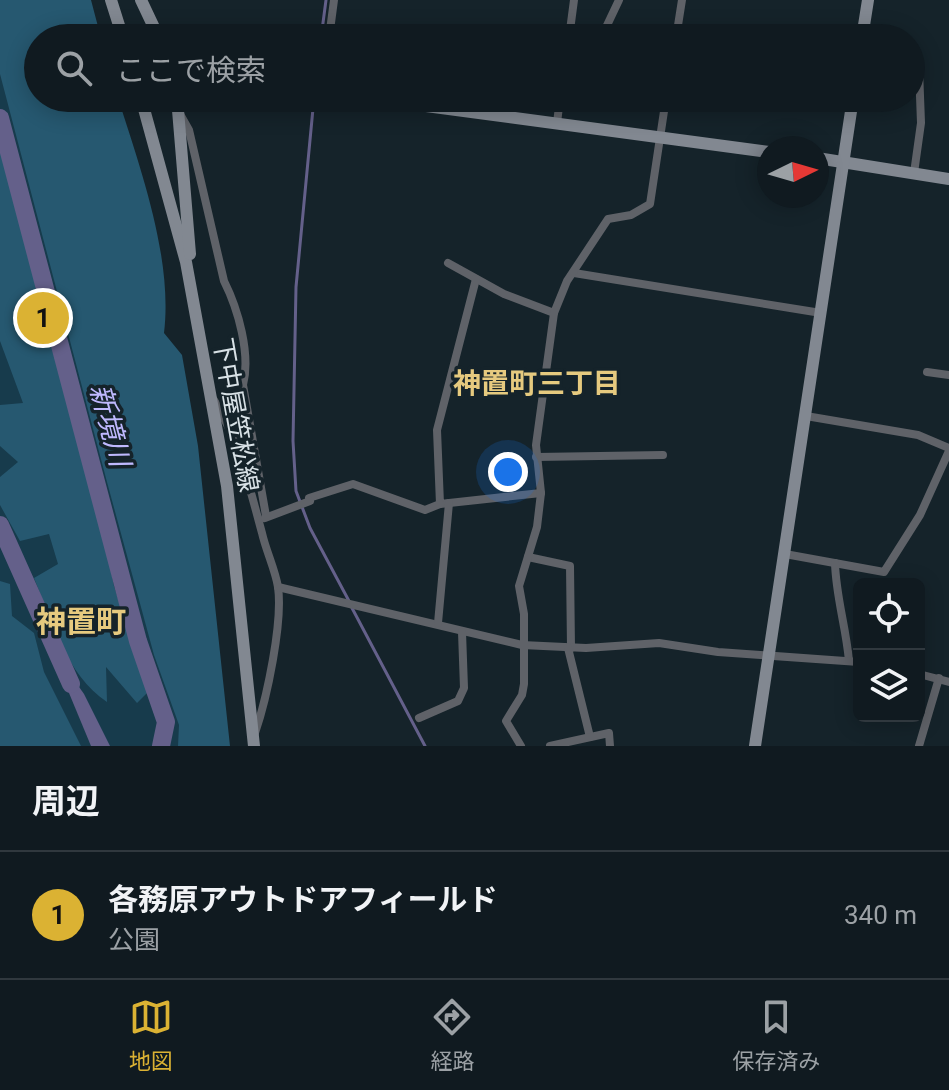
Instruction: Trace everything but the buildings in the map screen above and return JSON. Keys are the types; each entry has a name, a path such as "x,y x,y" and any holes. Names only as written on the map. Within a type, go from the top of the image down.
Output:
{"street":[{"path":"111,0 119,24"},
{"path":"141,0 152,24"},
{"path":"331,24 334,0"},
{"path":"571,24 574,0"},
{"path":"608,24 619,0"},
{"path":"678,24 682,0"},
{"path":"864,24 868,0"},
{"name":"下中屋笠松線","path":"145,112 186,262 227,486 254,742"},
{"path":"177,112 190,252 186,262"},
{"path":"181,112 189,130 224,281 234,300 247,370 243,385 266,516 262,535"},
{"path":"473,112 757,150"},
{"path":"557,123 558,112"},
{"path":"521,746 506,721 522,695 524,614 519,586 541,493 536,457 554,313 574,273 608,219 631,215 650,204 664,112"},
{"path":"755,746 851,112"},
{"path":"914,173 921,112"},
{"path":"829,160 949,179"},
{"path":"448,263 476,279 554,313"},
{"path":"574,273 821,313"},
{"path":"438,623 444,504 437,430 476,279"},
{"path":"927,372 949,375"},
{"path":"211,395 231,428 248,474 278,587 274,645 254,742"},
{"path":"785,554 884,572 920,515 949,450 918,435 806,416"},
{"path":"536,457 663,455"},
{"path":"266,516 353,484 425,510 444,504 541,493"},
{"path":"528,557 570,566 569,648 590,737"},
{"path":"835,563 836,600 846,623 849,661"},
{"path":"278,587 346,606 438,623 462,632 522,645 569,648 659,643 853,661"},
{"path":"419,718 458,701 464,688 462,632"},
{"path":"925,675 949,682"},
{"path":"919,746 939,678"},
{"path":"550,746 609,733 610,746"}],"shaded area":[{"path":"0,0 24,92 24,112 29,112 195,746 72,746 0,635"},
{"path":"0,0 91,0 97,24 24,24 24,112 122,112 145,184 159,245 166,305 164,333 182,355 198,446 230,746 178,746 179,725 154,655 0,74"},
{"path":"0,139 96,497 114,586 148,692 137,703 106,667 107,702 81,677 62,646 34,578 58,564 49,534 20,541 0,505 0,477 18,462 0,446 0,405 23,403 0,341"},
{"path":"0,581 10,584 12,616 34,633 44,672 81,746 0,746"},
{"path":"63,664 84,694 110,746 91,746 69,693"}],"waterway":[{"path":"323,24 326,0"},
{"path":"313,112 296,287 293,441 296,491 310,528 349,601"},
{"name":"新境川","path":"0,118 138,641 166,722 161,746"},
{"name":"新境川","path":"0,525 71,684"},
{"path":"352,608 425,746"}],"place":[{"name":"各務原アウトドアフィールド","path":"43,318"}],"district":[{"name":"神置町三丁目","path":"537,383"},
{"name":"神置町","path":"81,621"}]}
